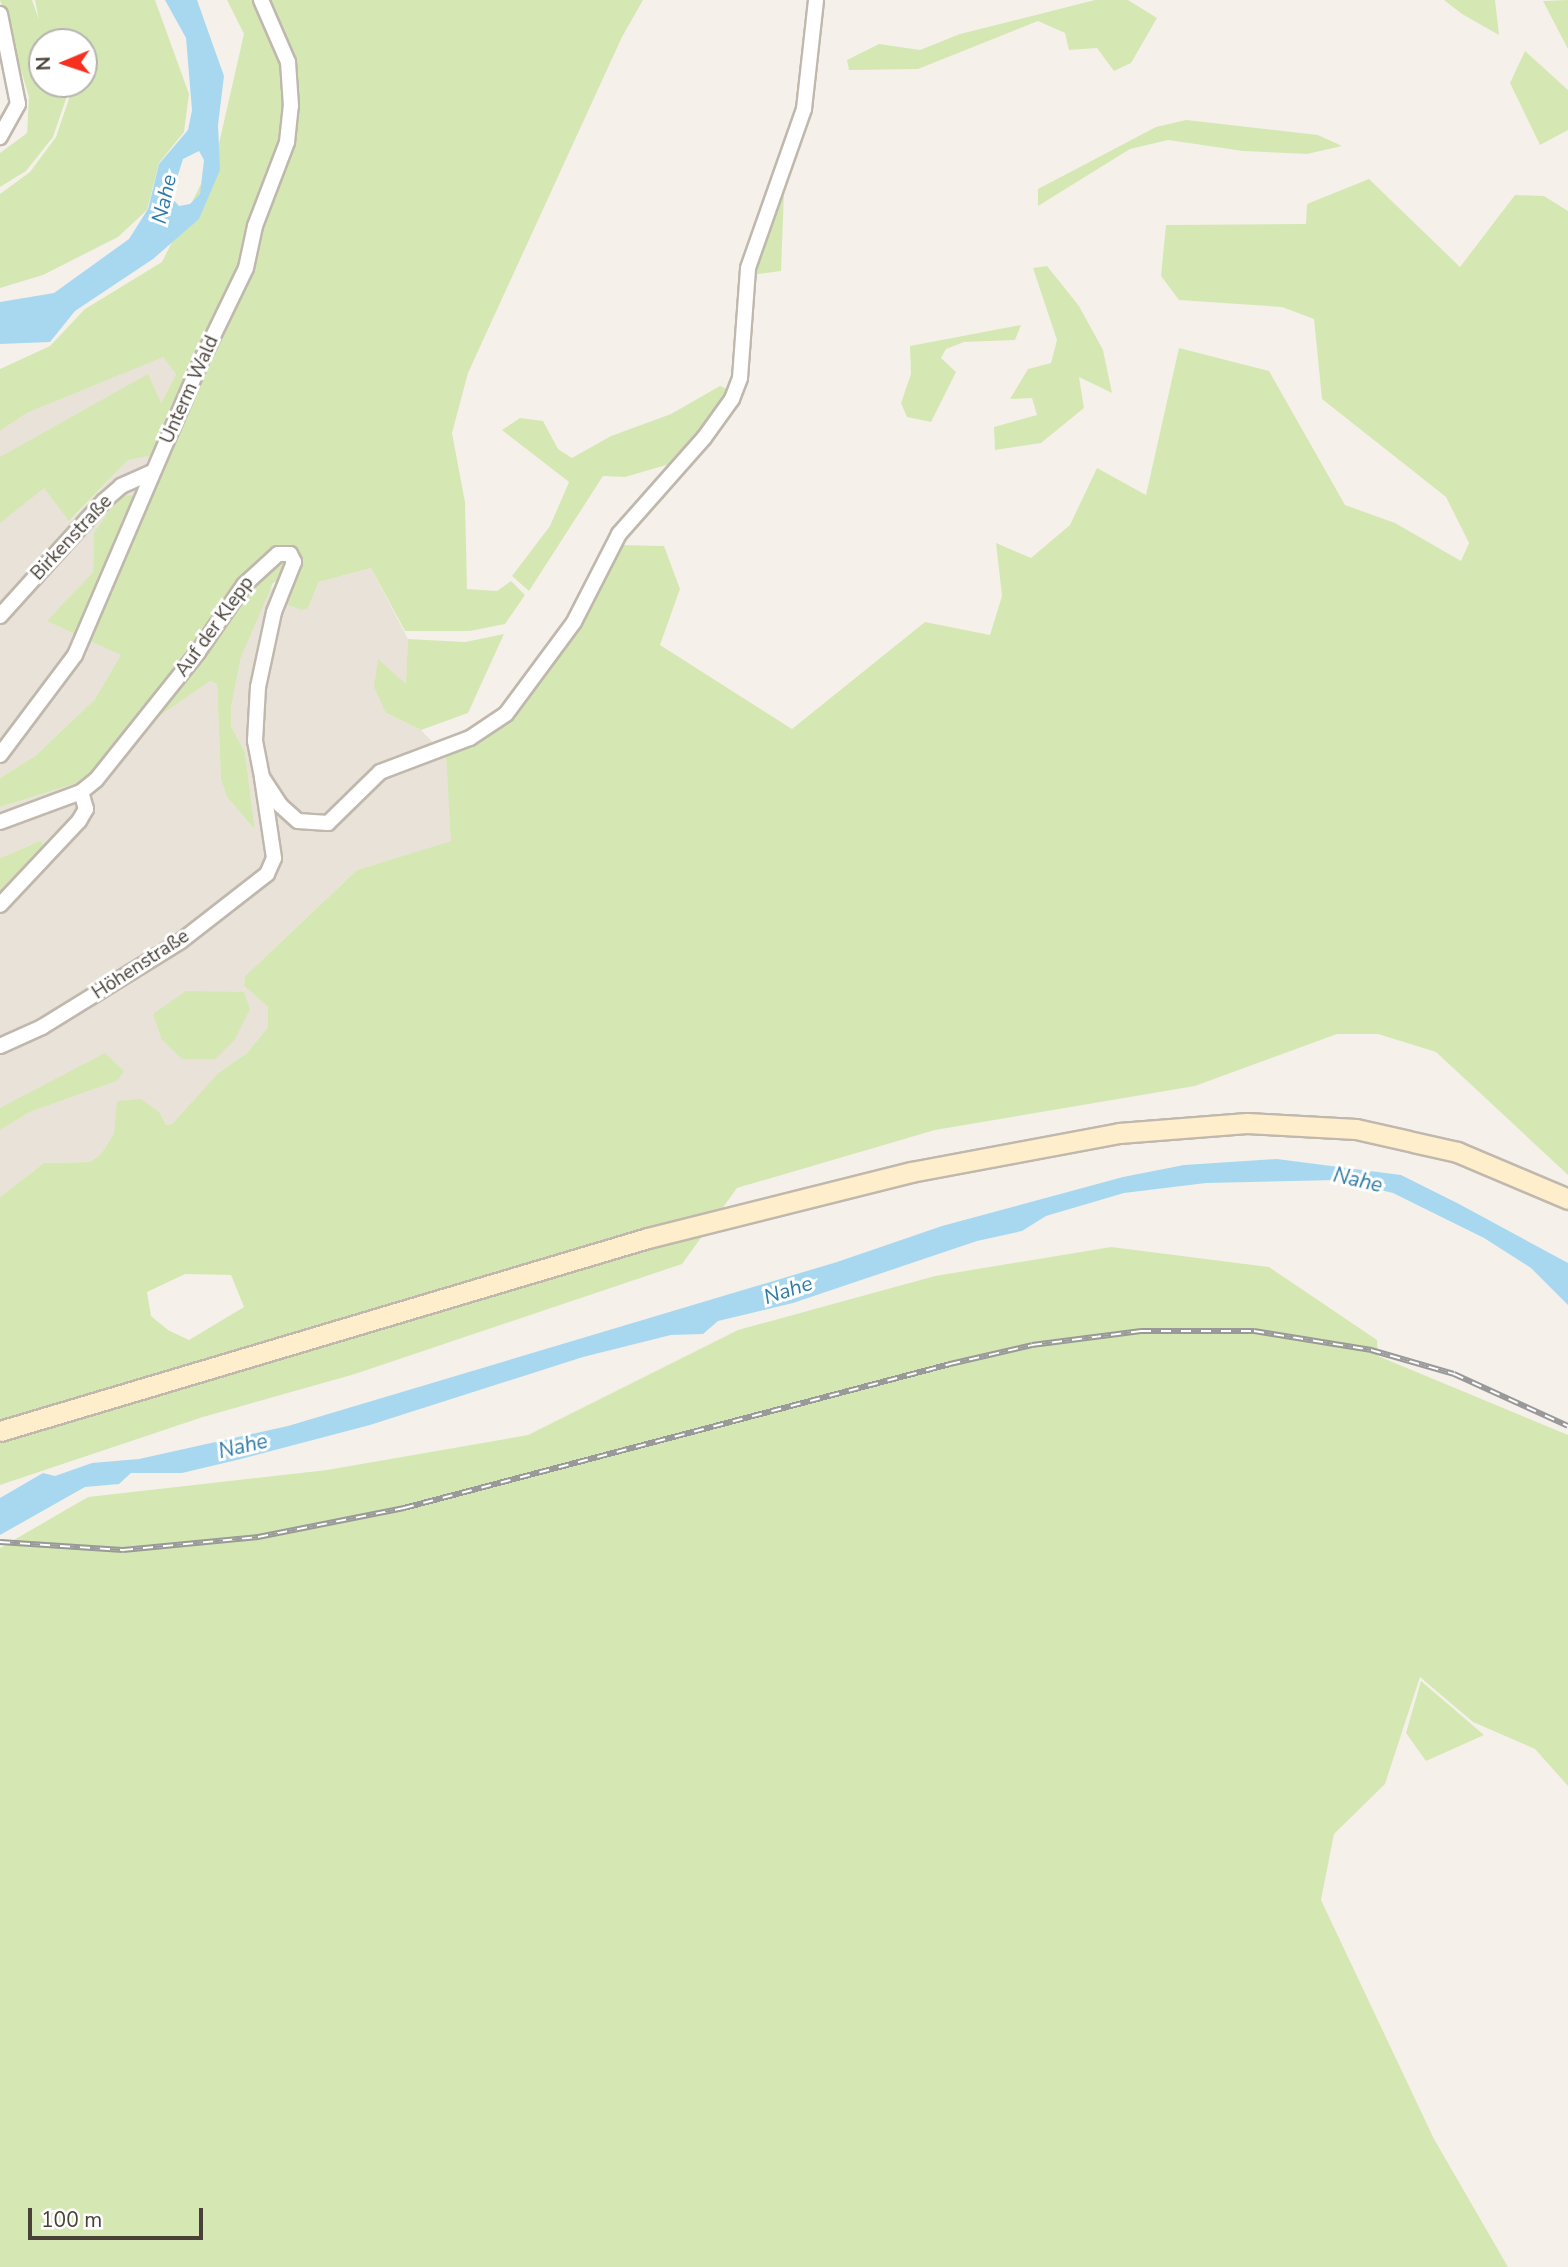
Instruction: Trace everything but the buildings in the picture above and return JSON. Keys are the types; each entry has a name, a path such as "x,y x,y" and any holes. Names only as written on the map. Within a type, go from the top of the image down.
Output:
{"main road":[{"path":"0,1431 625,1245 817,1194 971,1159 1130,1132 1247,1122 1356,1129 1457,1152 1568,1199"}],"street":[{"name":"Unterm Wald","path":"0,755 75,655 153,472 242,278 255,226 287,142 291,106 288,62 261,0"},
{"name":"Auf der Klepp","path":"262,777 288,814 309,824 328,823 380,772 461,742 506,714 570,629 619,534 716,424 732,399 740,378 748,268 804,109 816,0"},
{"path":"0,14 18,104 0,137"},
{"name":"Birkenstraße","path":"0,616 104,501 121,486 153,472"},
{"name":"Auf der Klepp","path":"81,792 96,780 198,652 259,568 271,557 285,553 294,562 274,612 254,711 272,868"},
{"path":"0,822 81,792 86,809 79,821 0,905"},
{"name":"Höhenstraße","path":"0,1046 42,1027 181,941 272,868"}],"shaded area":[{"path":"164,356 176,374 161,403 70,521 128,460 153,454 138,495 94,533 93,572 48,621 122,654 95,699 35,756 0,778 0,431 27,413"},
{"path":"371,568 408,639 407,684 386,713 421,730 446,756 452,841 357,870 245,976 244,986 268,1007 268,1027 247,1053 217,1074 172,1124 166,1125 160,1113 118,1116 114,1135 101,1154 90,1162 44,1163 0,1197 0,1130 30,1112 117,1081 0,1108 0,891 44,851 42,840 0,858 0,807 74,784 167,706 210,681 217,684 221,780 227,797 255,830 245,752 231,726 231,708 241,657 267,591 291,576 308,608 319,582"}],"green space":[{"path":"0,0 32,0 39,20 35,0 155,0 189,94 184,132 159,163 147,210 118,237 43,275 0,288 0,194 30,172 56,137 69,98 98,98 98,28 28,28 28,94"},
{"path":"227,0 643,0 622,37 468,373 452,433 465,502 467,589 497,591 511,581 525,595 505,624 470,631 405,631 371,568 319,582 308,608 302,610 288,605 291,577 273,583 241,657 231,708 231,726 245,752 255,830 227,797 221,780 217,684 210,681 150,722 106,776 91,773 74,784 0,807 0,778 35,756 95,699 121,655 47,621 93,572 94,533 119,496 138,495 153,455 128,460 69,521 44,488 0,523 0,457 148,374 161,403 176,374 163,357 27,413 0,431 0,369 50,346 85,309 162,262 217,152 244,34"},
{"path":"1095,0 1128,0 1157,18 1131,63 1114,71 1097,48 1069,50 1065,33 1038,21 918,69 849,70 847,60 879,44 920,50 960,34"},
{"path":"1444,0 1495,0 1499,35 1462,14"},
{"path":"1568,0 1568,49 1543,1"},
{"path":"1525,51 1568,90 1568,130 1540,145 1510,83"},
{"path":"29,98 66,98 53,137 26,171 0,187 0,153 27,133"},
{"path":"1186,120 1318,135 1342,146 1307,154 1243,151 1168,140 1130,149 1038,206 1038,189 1156,127"},
{"path":"1369,179 1460,267 1515,195 1544,196 1568,211 1568,1175 1436,1052 1378,1034 1337,1034 1195,1086 935,1130 737,1188 682,1264 355,1374 203,1417 0,1485 0,1197 44,1163 90,1162 101,1154 114,1134 117,1101 141,1099 160,1113 166,1125 172,1124 217,1074 247,1053 268,1027 268,1007 244,986 245,976 357,870 451,841 446,756 475,743 508,719 618,545 664,546 680,589 660,645 792,729 925,622 990,635 1002,596 996,543 1031,558 1070,525 1097,468 1146,495 1179,348 1269,371 1345,505 1395,523 1461,561 1469,543 1446,497 1322,399 1314,319 1282,307 1179,300 1161,276 1166,225 1306,224 1307,204","holes":["185,1274 231,1275 244,1307 189,1340 168,1330 151,1316 147,1292"]},
{"path":"784,193 781,271 752,275 779,196"},
{"path":"1047,266 1079,306 1103,350 1112,393 1079,377 1084,408 1041,443 995,450 994,427 1037,415 1032,398 1010,399 1028,369 1051,363 1057,340 1033,268"},
{"path":"1021,325 1015,340 964,342 946,349 941,358 956,372 931,422 907,417 901,403 911,374 910,346"},
{"path":"720,386 732,391 720,413 673,463 625,477 603,476 529,591 512,576 550,526 569,482 502,430 520,418 543,421 558,449 572,458 611,436 671,414"},
{"path":"504,634 468,713 421,730 386,713 374,687 378,659 406,684 408,639 465,642"},
{"path":"42,840 44,851 0,891 0,858"},
{"path":"186,991 244,992 250,1009 234,1041 215,1059 182,1059 162,1040 153,1014"},
{"path":"105,1053 124,1071 117,1081 30,1112 0,1130 0,1108"},
{"path":"1111,1247 1269,1267 1377,1340 1378,1356 1568,1435 1568,1786 1535,1749 1473,1722 1420,1677 1385,1784 1334,1834 1321,1900 1434,2139 1508,2267 0,2267 0,1548 88,1497 327,1470 528,1435 738,1330 935,1276"},
{"path":"1421,1681 1484,1735 1426,1761 1406,1733"}],"water":[{"name":"Nahe","path":"165,0 197,0 224,76 218,125 220,170 199,219 153,259 75,311 50,342 0,344 0,302 54,293 129,239 148,209 159,164 188,130 192,110 186,38","holes":["199,151 204,160 200,194 190,204 179,206 171,197 183,159"]},
{"name":"Nahe","path":"1277,1159 1401,1175 1459,1204 1568,1263 1568,1305 1531,1268 1484,1238 1393,1193 1338,1180 1206,1183 1124,1193 1046,1216 1022,1231 977,1241 793,1303 718,1321 703,1334 671,1335 583,1357 370,1425 241,1459 182,1473 131,1473 119,1484 85,1487 0,1535 0,1498 43,1473 55,1476 92,1463 139,1459 288,1426 837,1262 942,1226 1123,1177 1184,1165"}],"railway":[{"path":"0,1542 123,1550 258,1537 404,1508 950,1364 1032,1345 1141,1331 1254,1331 1371,1350 1454,1374 1568,1426"}]}
